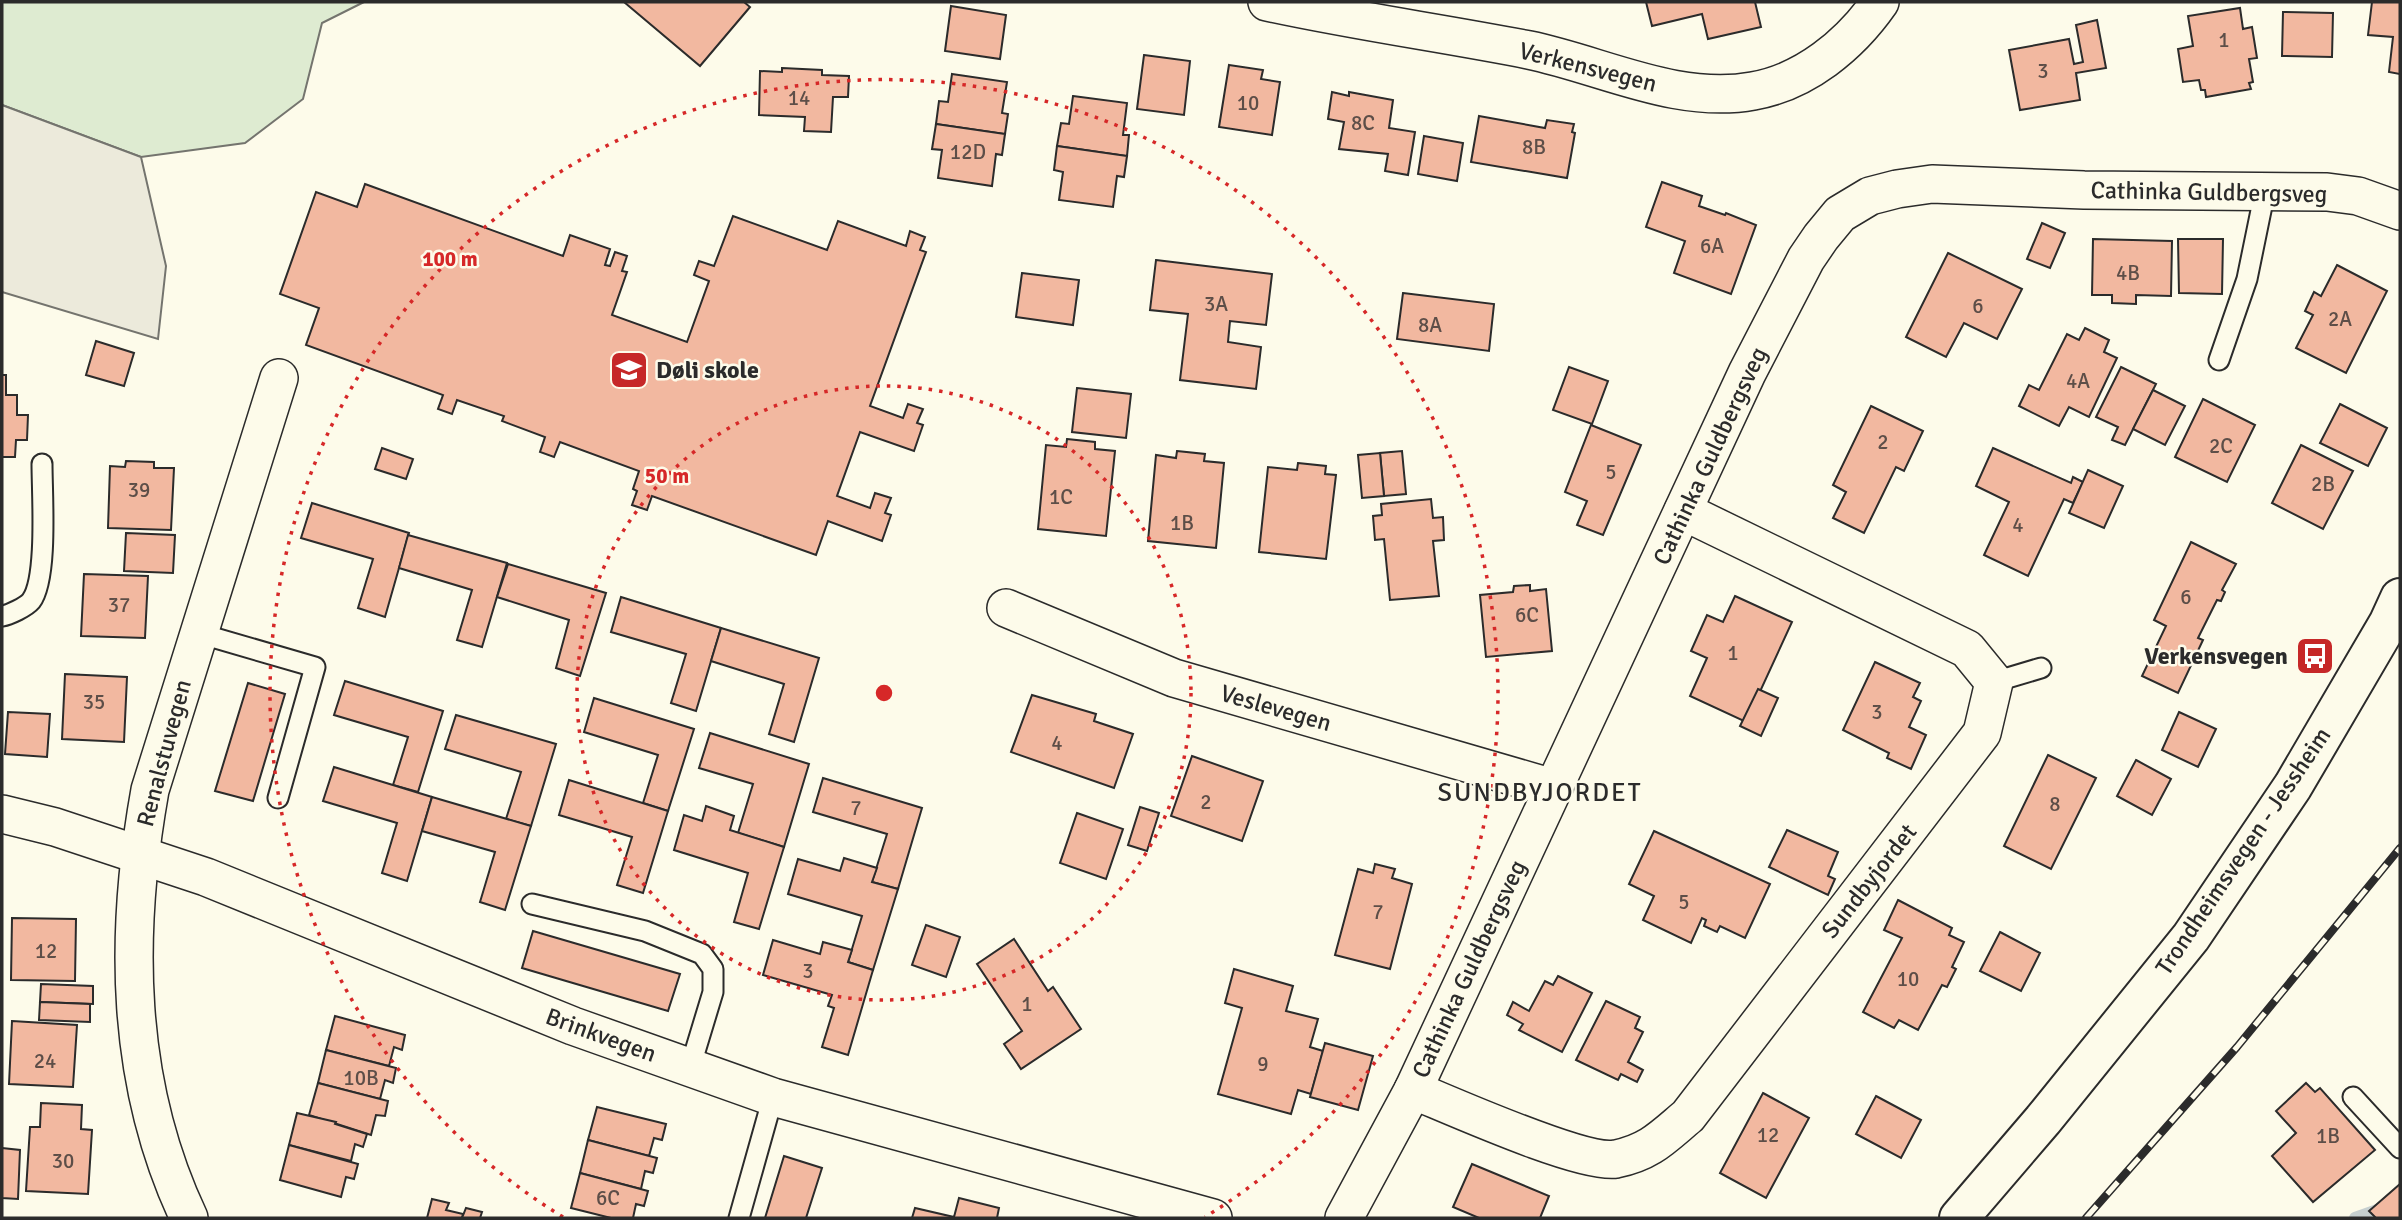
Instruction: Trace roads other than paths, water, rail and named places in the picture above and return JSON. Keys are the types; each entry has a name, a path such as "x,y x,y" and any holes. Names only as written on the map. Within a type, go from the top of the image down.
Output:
{"main road":[{"name":"Trondheimsvegen - Jessheim","path":"1959,1218 2043,1120 2191,937 2293,786 2389,622 2400,598"}],"street":[{"name":"Verkensvegen","path":"1267,2 1532,51 1650,83 1707,94 1752,91 1793,79 1816,66 1846,43 1880,2"},
{"name":"Cathinka Guldbergsveg","path":"1344,1218 1413,1090 1747,373 1806,259 1840,214 1870,196 1932,184 2084,190 2328,192 2358,196 2400,211"},
{"name":"Renalstuvegen","path":"189,1218 173,1184 152,1120 139,1053 134,957 138,856 150,790 279,378"},
{"path":"1683,511 1967,649 1994,682"},
{"name":"Veslevegen","path":"1006,607 1174,678 1553,788"},
{"name":"Sundbyjordet","path":"1413,1090 1576,1153 1613,1159 1650,1148 1688,1116 1982,733 1994,682"},
{"name":"Brinkvegen","path":"2,814 55,827 206,877 573,1026 773,1097 1213,1218"}],"lane":[{"path":"2219,360 2247,279 2265,191"},
{"path":"2,616 7,616 31,601 41,573 42,464"},
{"path":"198,633 315,667 278,798"},
{"path":"1994,682 2041,668"},
{"path":"532,904 645,931 702,954 713,969 713,992 690,1068"},
{"path":"739,1218 773,1097"},
{"path":"2353,1097 2400,1147"}],"waterway":[{"path":"2355,1218 2400,1202"}],"railway":[{"path":"2086,1218 2237,1047 2400,848"}],"place":[{"name":"Døli skole","path":"629,370"},
{"name":"Verkensvegen","path":"2315,656"}],"district":[{"name":"SUNDBYJORDET","path":"1540,792"}]}
